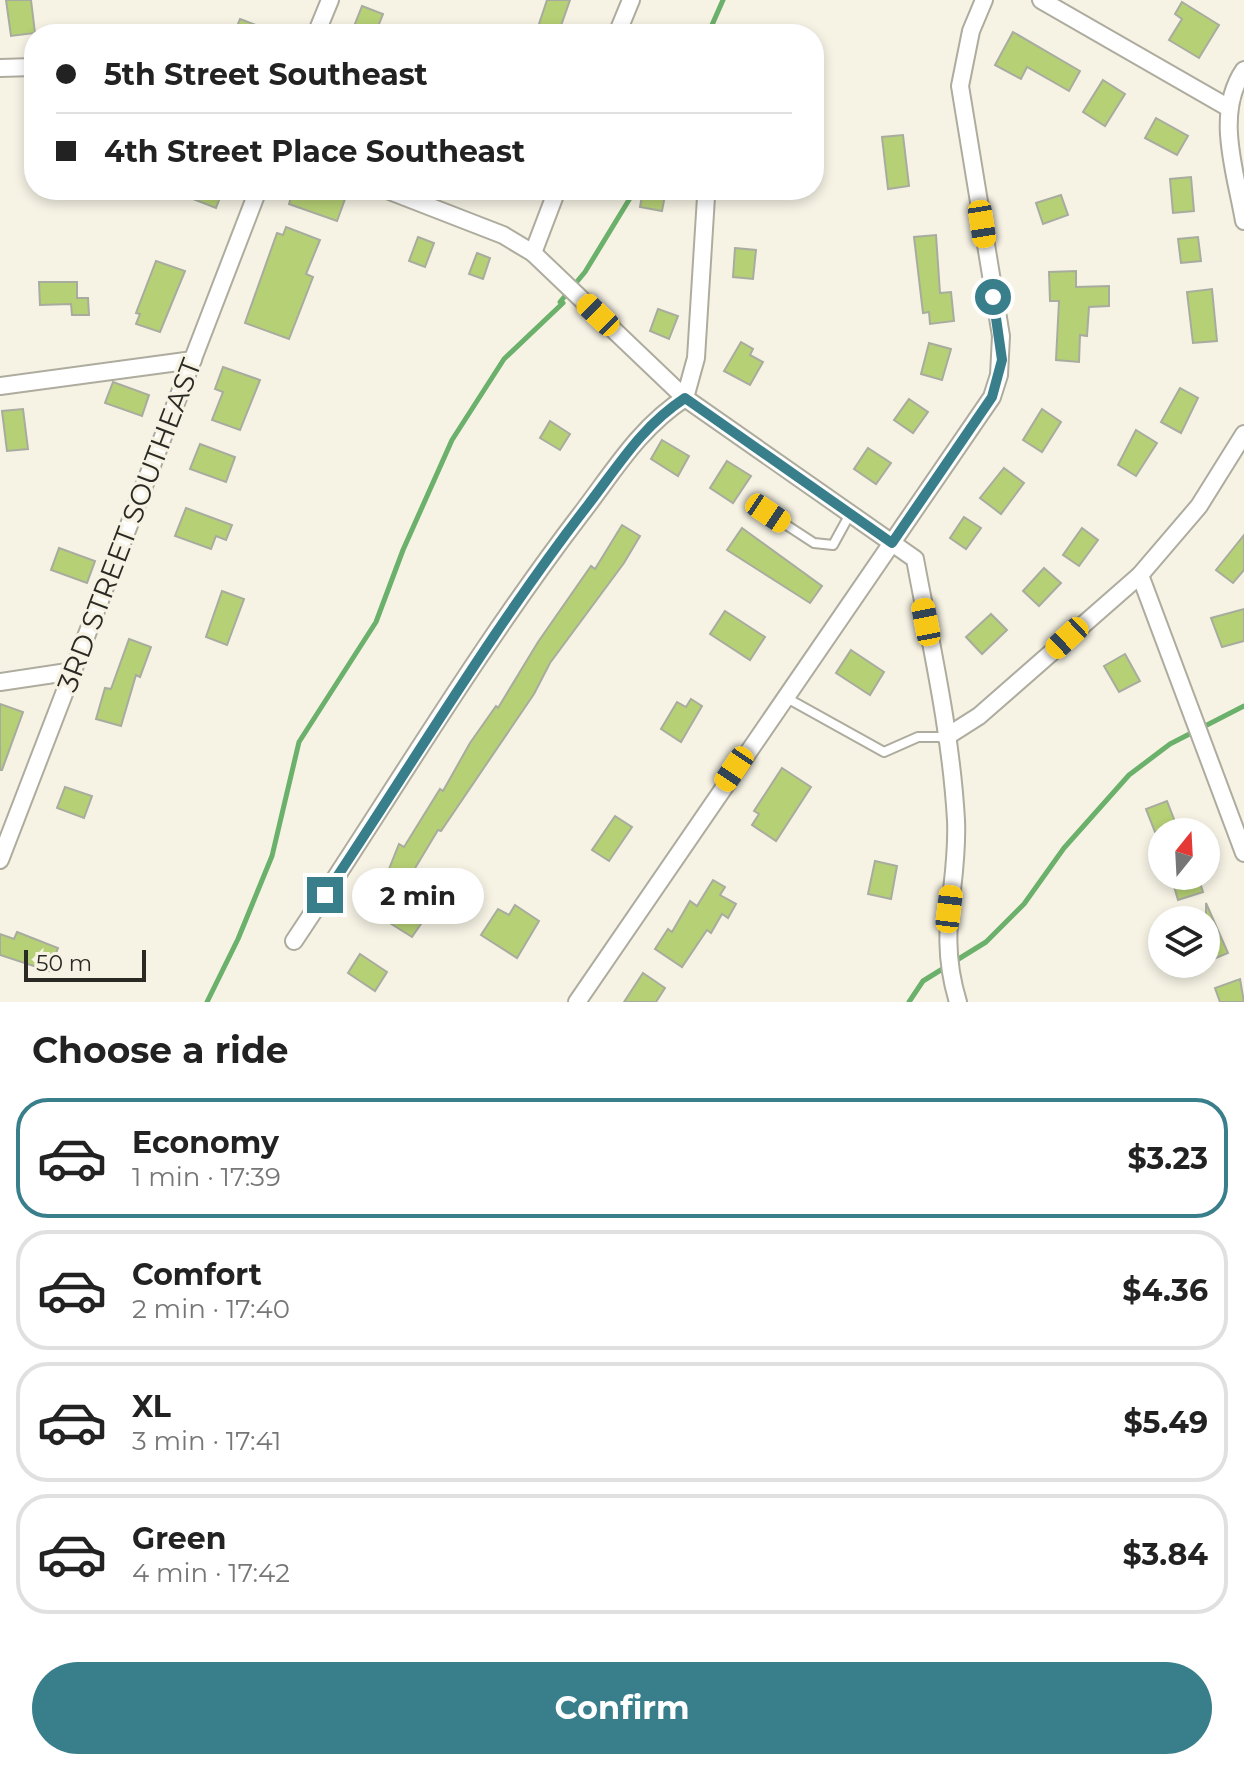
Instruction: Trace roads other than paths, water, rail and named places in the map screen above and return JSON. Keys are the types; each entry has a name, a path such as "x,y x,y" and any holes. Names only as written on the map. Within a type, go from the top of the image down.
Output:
{"street":[{"path":"320,24 330,0"},
{"path":"621,24 631,0"},
{"path":"577,1002 992,397 999,375 1001,336 960,86 971,31 984,0"},
{"path":"1041,0 1229,108"},
{"path":"0,68 24,67"},
{"path":"1244,70 1229,108 1228,131 1244,221"},
{"name":"3RD STREET SOUTHEAST","path":"0,860 254,200"},
{"path":"413,200 503,235 533,253 685,398 915,559 946,737 956,829 945,938 958,1002"},
{"path":"533,253 553,200"},
{"path":"294,941 549,556 632,443 661,414 685,398 698,343 706,200"},
{"path":"0,386 193,360"},
{"path":"946,737 979,716 1140,575 1199,506 1244,434"},
{"path":"1140,575 1244,853"},
{"path":"0,682 74,671"}],"lane":[{"path":"768,513 814,543 833,545 850,514"},
{"path":"785,696 884,752 918,737 946,737"}],"waterway":[{"path":"712,24 723,0"},
{"path":"207,1002 238,939 272,856 299,742 376,622 403,550 452,440 504,359 563,303 560,302 585,272 629,200"},
{"path":"909,1002 923,981 986,942 1024,904 1064,848 1129,775 1170,744 1244,706"}]}
